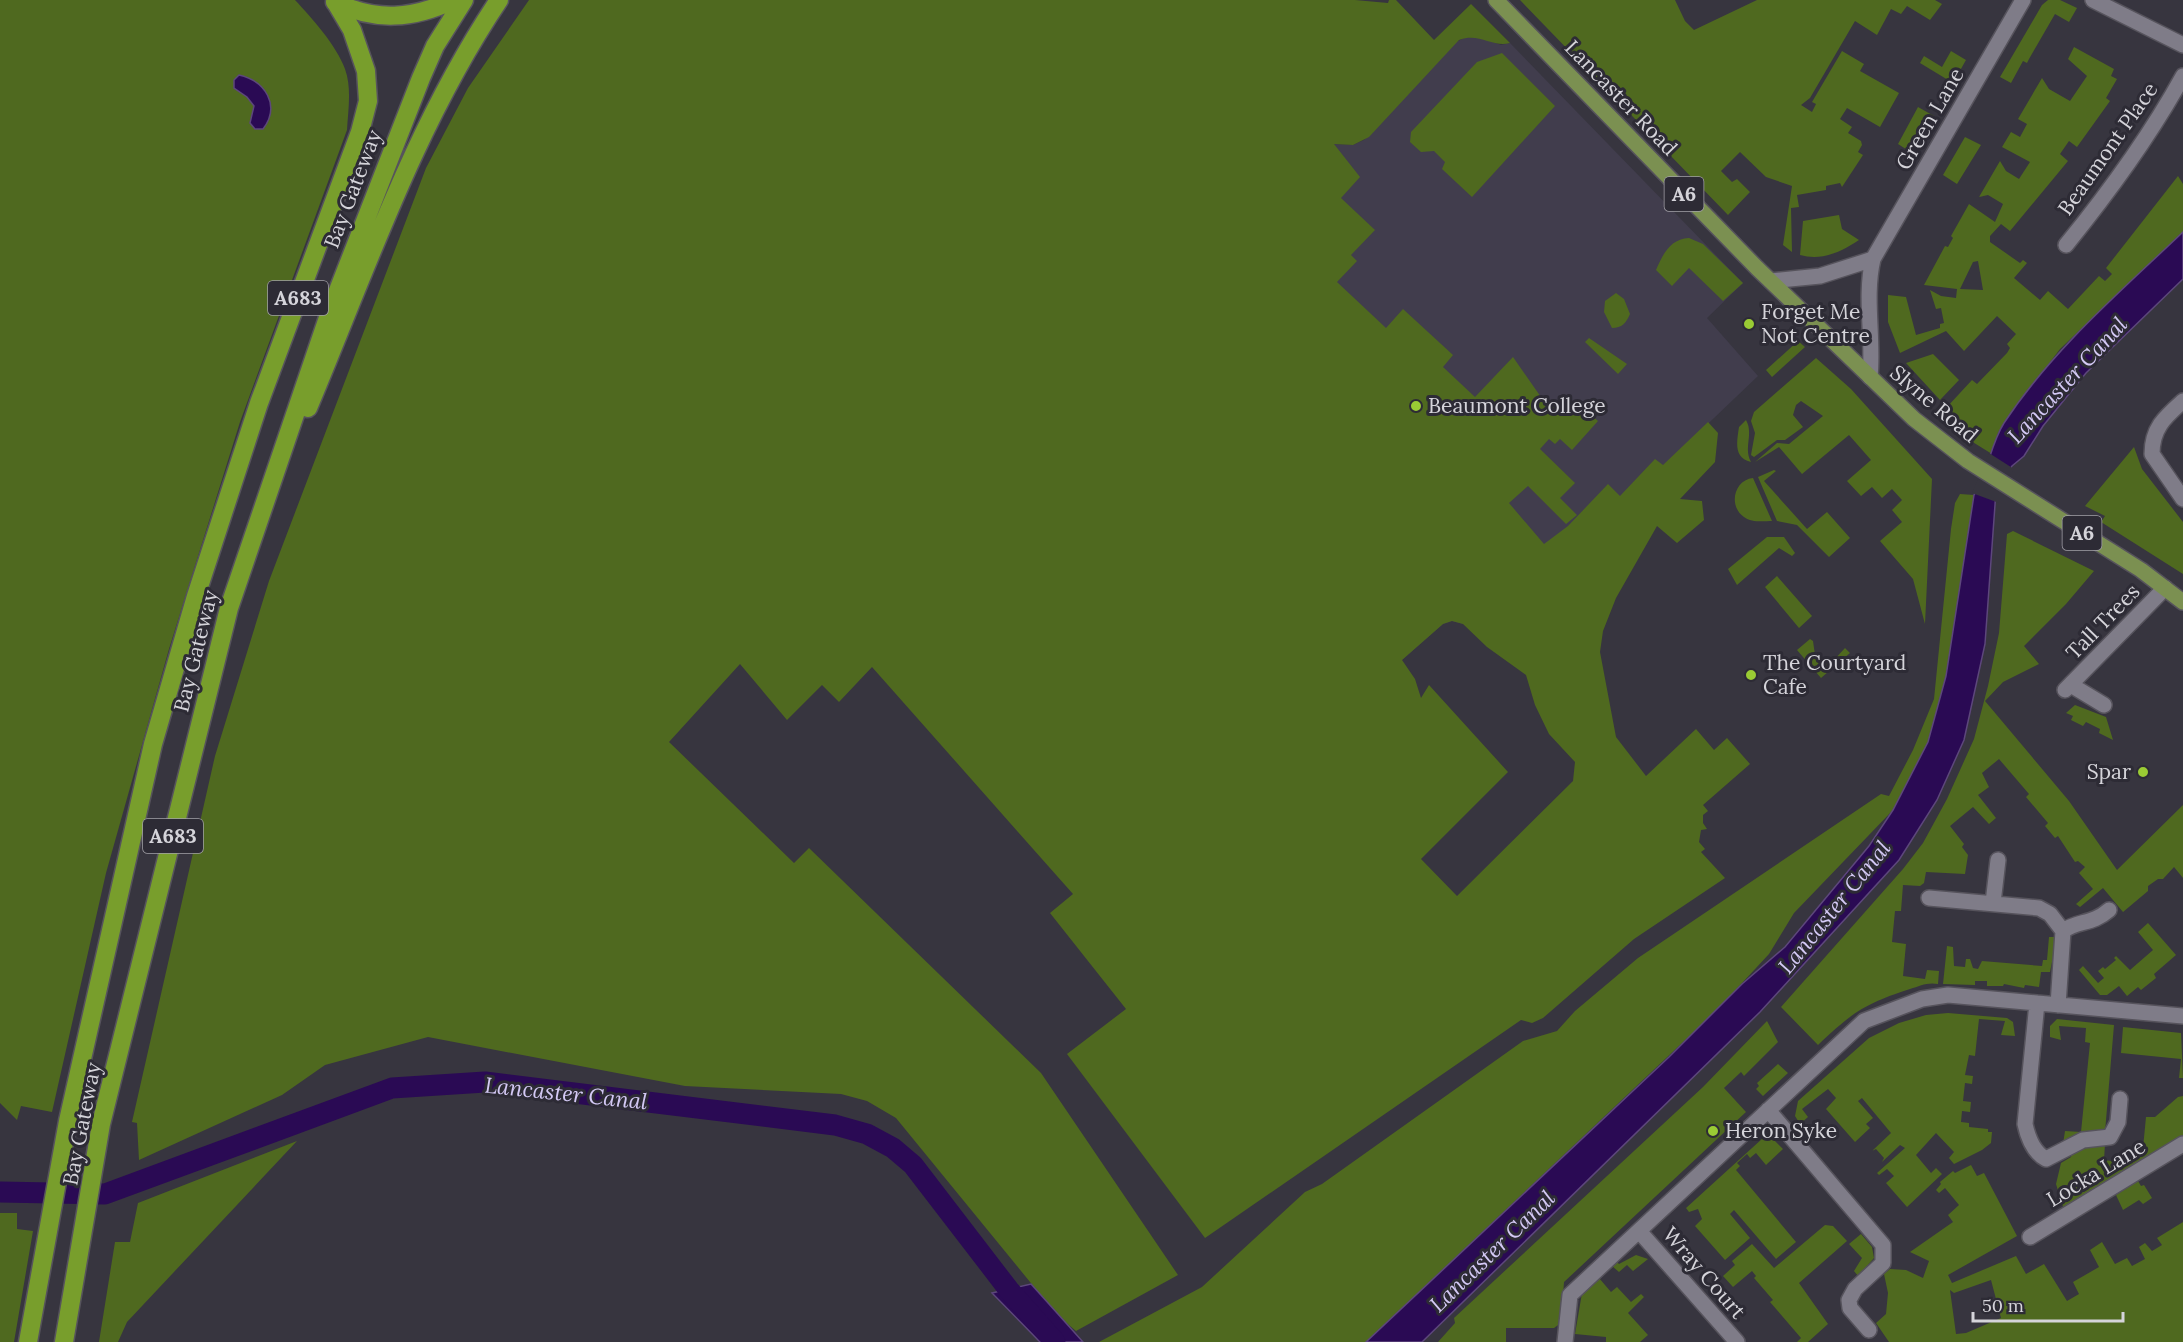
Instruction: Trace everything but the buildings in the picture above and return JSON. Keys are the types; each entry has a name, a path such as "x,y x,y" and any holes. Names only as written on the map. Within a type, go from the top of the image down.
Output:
{"highway":[{"path":"334,1 359,12 391,17 432,10 453,0"},
{"name":"Bay Gateway","path":"64,1342 101,1124 229,608 332,306 388,159 435,46 464,0"},
{"path":"248,548 419,142 452,75 499,0"},
{"name":"Bay Gateway","path":"28,1342 68,1121 153,744 196,596 259,404 360,132 369,100 361,50 334,1"}],"main road":[{"name":"Lancaster Road","path":"1496,0 1771,281 1870,377"},
{"name":"Slyne Road","path":"1870,377 1914,419 1968,461 2165,588 2183,602"}],"street":[{"name":"Green Lane","path":"1870,377 1872,351 1868,304 1873,258 2023,0"},
{"path":"2093,0 2183,45"},
{"name":"Beaumont Place","path":"2066,245 2119,176 2166,108 2183,76"},
{"path":"1771,281 1820,276 1873,258"},
{"path":"2183,400 2159,423 2153,434 2152,454 2183,499"},
{"name":"Tall Trees","path":"2104,705 2068,687 2165,588"},
{"path":"1993,903 1998,860"},
{"path":"1929,898 2039,908 2050,914 2063,931 2058,1005"},
{"path":"2063,931 2070,926 2098,920 2109,910"},
{"path":"1565,1342 1570,1295 1864,1021 1882,1012 1922,999 1948,995 2183,1016"},
{"path":"2037,1003 2025,1124 2027,1135 2039,1155 2046,1159 2083,1140 2110,1137 2118,1122 2120,1099"},
{"path":"1768,1110 1883,1245 1883,1263 1855,1289 1849,1300 1850,1308 1869,1330"},
{"name":"Locka Lane","path":"2030,1237 2183,1144"},
{"name":"Wray Court","path":"1640,1231 1737,1342"}],"shaded area":[{"name":"Beaumont College","path":"1466,37 1483,38 1501,45 1510,43 1743,283 1707,318 1758,376 1648,481 1463,624 1452,621 1443,624 1402,660 1053,519 1333,144 1353,145 1364,140 1456,42"}],"green space":[{"path":"0,0 295,0 316,23 336,51 345,69 349,92 347,130 240,422 169,649 106,873 52,1112 21,1106 17,1120 0,1103"},
{"path":"529,0 1355,0 1388,3 1389,0 1396,0 1434,40 1471,4 1510,43 1498,44 1473,38 1459,40 1369,137 1353,145 1334,144 1360,177 1341,198 1375,230 1351,255 1357,261 1337,282 1386,328 1403,309 1453,355 1443,367 1475,397 1513,357 1543,400 1556,405 1565,396 1585,415 1589,413 1598,421 1572,450 1560,439 1555,444 1549,439 1540,449 1575,483 1560,498 1577,515 1566,524 1528,486 1509,503 1544,544 1568,526 1608,484 1620,496 1655,459 1663,465 1708,422 1718,433 1715,462 1680,499 1702,501 1704,520 1677,543 1657,526 1616,598 1603,631 1600,652 1616,737 1646,776 1696,729 1714,750 1727,738 1750,764 1703,805 1708,811 1703,815 1703,823 1707,829 1701,830 1699,842 1705,849 1701,852 1725,878 1634,939 1543,1018 1532,1023 1521,1020 1205,1238 1067,1054 1126,1009 1050,913 1073,894 872,667 839,702 822,685 787,720 740,664 669,742 794,863 809,848 1041,1073 1178,1275 1076,1331 1057,1315 896,1118 867,1101 841,1094 685,1086 428,1037 325,1065 282,1095 139,1160 137,1123 132,1122 215,756 269,581 426,168 468,88","holes":["1452,621 1463,624 1487,647 1526,675 1535,705 1549,734 1575,762 1573,781 1457,896 1421,859 1508,772 1429,685 1421,698 1415,679 1402,660 1443,624"]},
{"path":"1520,0 1675,0 1685,21 1694,30 1757,0 1935,0 1942,4 1930,20 1907,6 1901,14 1891,9 1877,35 1855,21 1810,98 1801,105 1812,112 1816,104 1812,102 1842,51 1864,64 1860,71 1899,93 1880,127 1847,108 1840,119 1852,127 1848,133 1861,141 1862,145 1858,152 1863,155 1842,187 1840,183 1826,186 1826,190 1797,195 1799,207 1791,208 1792,252 1783,245 1792,186 1766,177 1740,152 1721,171 1732,182 1737,179 1750,192 1728,215"},
{"path":"2048,0 2060,0 2077,8 2069,22 2055,14 2027,63 2023,61 2011,83 2000,77 2042,5"},
{"path":"2074,47 2114,69 2111,76 2117,79 2106,98 2110,101 2077,147 2069,141 2060,154 2068,161 2010,231 2001,224 1990,236 1990,242 2020,263 2023,260 2027,263 2014,278 2040,300 2048,291 2068,309 2099,276 2105,281 2112,274 2106,268 2178,176 2183,184 2183,232 2060,349 2005,422 1998,433 1992,454 1971,441 1947,407 1972,380 1977,384 2007,353 2010,348 2007,344 2016,334 1997,316 1964,351 1946,331 1900,353 1888,322 1888,295 1906,297 1916,335 1940,328 1940,324 1944,323 1941,308 1936,309 1930,290 1941,296 1956,298 1957,289 1924,285 1945,246 1948,247 1953,238 1951,236 1969,204 1995,222 2003,204 1988,195 1979,197 2000,161 2006,171 2019,179 2030,162 2002,147 2011,132 2020,137 2027,124 2018,119 2042,78 2049,89 2070,101 2087,76 2068,59","holes":["1978,261 1983,290 1960,289 1973,262"]},
{"path":"1951,51 1966,60 1953,83 1920,63 1924,56 1942,67"},
{"path":"1502,53 1555,106 1472,197 1442,169 1445,162 1434,151 1421,152 1410,142 1411,132 1477,62"},
{"path":"1918,107 1934,116 1912,153 1898,144"},
{"path":"1965,137 1981,145 1957,184 1943,175"},
{"path":"1839,215 1842,229 1859,240 1824,256 1800,255 1803,221"},
{"path":"1689,238 1703,244 1743,283 1723,301 1689,268 1672,286 1656,270 1672,244"},
{"path":"1616,293 1624,299 1630,314 1623,324 1612,328 1604,312 1605,301"},
{"path":"1589,338 1627,364 1618,374 1585,342"},
{"path":"1798,341 1805,347 1772,377 1766,370"},
{"path":"1933,354 1959,380 1940,400 1906,363"},
{"path":"1816,358 1851,389 1932,479 1925,624 1913,579 1880,541 1902,522 1892,510 1902,500 1892,489 1882,498 1872,487 1861,496 1847,481 1871,460 1849,435 1802,474 1779,447 1755,462 1777,443 1789,444 1823,416 1801,401 1796,405 1793,415 1803,427 1785,440 1777,440 1754,457 1751,455 1755,433 1751,421 1754,412"},
{"path":"1746,420 1751,462 1741,457 1738,448 1739,427"},
{"path":"2134,447 2142,469 2183,522 2183,574 2101,522 2105,516 2085,506"},
{"path":"1776,471 1764,481 1807,529 1827,512 1850,538 1829,557 1797,525 1777,521 1758,477"},
{"path":"1753,478 1772,521 1747,519 1736,507 1735,494 1738,488 1741,483"},
{"path":"1960,494 1974,495 1946,676 1928,742 1893,810 1794,913 1769,954 1717,1010 1366,1342 1099,1342 1202,1287 1305,1192 1322,1184 1523,1041 1557,1031 1575,1011 1638,958 1881,794 1889,796 1913,750 1934,699 1951,529 1955,503"},
{"path":"2013,531 2094,571 2066,604 2024,646 2039,664 2003,682 1985,701 2069,801 2117,870 2183,805 2183,878 2174,867 2163,879 2158,879 2148,886 2148,891 2123,912 2103,888 2080,907 2076,904 2093,889 2079,873 2085,867 2078,861 2075,862 2058,836 2055,838 2045,826 2048,823 2026,797 2029,794 1999,759 1982,773 1989,787 1978,795 1996,818 1989,824 1973,807 1950,826 1964,844 1962,847 1968,855 1965,874 1926,872 1924,883 1920,886 1903,885 1901,911 1895,911 1892,942 1906,944 1903,976 1925,979 1927,970 1939,971 1938,984 1920,986 1894,994 1860,1010 1818,1045 1781,1007 1903,869 1923,843 1947,799 1974,739 1988,686 1999,633 2007,534"},
{"path":"1767,537 1784,537 1795,553 1792,556 1779,548 1737,585 1728,569"},
{"path":"1777,576 1812,616 1799,628 1765,587"},
{"path":"1810,639 1813,641 1815,655 1823,662 1832,662 1845,648 1850,653 1821,678 1797,650"},
{"path":"2075,705 2106,717 2113,740 2099,733 2100,729 2086,722 2083,726 2071,720 2073,716 2066,713"},
{"path":"2148,923 2176,955 2154,974 2156,978 2141,990 2138,987 2127,996 2119,986 2107,995 2100,995 2079,970 2083,966 2098,983 2104,978 2098,971 2103,967 2105,969 2116,960 2114,958 2116,956 2130,970 2153,950 2138,932"},
{"path":"2049,937 2057,937 2056,962 2052,962 2050,972 2041,972 2039,987 2025,985 2024,988 2004,984 2003,986 1987,986 1987,981 1975,981 1975,985 1943,984 1947,946 1953,947 1954,966 1965,967 1966,959 1970,959 1973,968 1978,969 1982,961 2042,966 2043,960 2047,960"},
{"path":"1948,1013 2007,1018 2013,1022 2015,1036 2001,1035 2005,1021 1979,1019 1975,1056 1969,1055 1965,1075 1973,1076 1972,1084 1965,1083 1963,1101 1971,1102 1970,1112 1962,1111 1961,1122 1969,1123 1969,1127 1988,1129 1988,1132 1992,1132 1991,1143 1954,1164 1949,1158 1954,1152 1936,1133 1916,1155 1931,1173 1936,1168 1942,1174 1907,1207 1886,1183 1894,1176 1887,1169 1879,1175 1877,1173 1905,1148 1900,1145 1882,1162 1884,1158 1876,1149 1872,1151 1891,1133 1862,1098 1858,1101 1873,1118 1866,1124 1870,1128 1855,1142 1826,1109 1836,1098 1828,1089 1802,1109 1808,1117 1800,1124 1795,1116 1798,1101 1869,1038 1899,1023 1926,1015"},
{"path":"2057,1019 2114,1025 2105,1132 2063,1144 2065,1131 2081,1132 2090,1043 2085,1042 2086,1028 2059,1026 2061,1040 2050,1037 2050,1026"},
{"path":"1767,1021 1778,1042 1744,1076 1741,1072 1724,1088 1746,1112 1564,1282 1561,1323 1554,1328 1506,1328 1506,1342 1438,1342 1455,1323 1454,1318 1703,1087"},
{"path":"2123,1027 2181,1033 2183,1078 2179,1078 2181,1059 2121,1053"},
{"path":"1778,1064 1788,1073 1763,1096 1756,1089 1759,1086 1757,1083"},
{"path":"2183,1096 2183,1137 2064,1210 2056,1184 2061,1163 2071,1157 2072,1151 2088,1144 2105,1144 2104,1160 2128,1163 2129,1147 2143,1148 2146,1117 2155,1117 2178,1097"},
{"path":"1763,1138 1773,1139 1783,1149 1766,1165 1756,1153 1750,1158 1747,1154 1737,1163 1740,1166 1736,1170 1796,1242 1776,1259 1734,1210 1730,1214 1750,1238 1725,1260 1695,1226 1702,1219 1698,1209 1689,1212 1686,1208"},
{"path":"297,1141 127,1322 118,1342 99,1342 115,1242 130,1242 138,1203"},
{"path":"1971,1165 1977,1176 1984,1173 2017,1236 1948,1275 1952,1283 2016,1256 2026,1274 2044,1264 2067,1301 2079,1294 2073,1282 2099,1267 2090,1250 2102,1242 2115,1264 2127,1258 2132,1266 2145,1259 2139,1247 2145,1243 2152,1251 2162,1245 2157,1238 2183,1222 2183,1342 1889,1342 1876,1323 1886,1314 1888,1293 1884,1274 1890,1269 1906,1270 1923,1278 1929,1261 1910,1252 1953,1222 1948,1215 1959,1205 1945,1188 1939,1193 1936,1190 1940,1182 1953,1171 1955,1173","holes":["1991,1280 2001,1318 1966,1333 1956,1334 1950,1290 1954,1293"]},
{"path":"2138,1181 2141,1186 2144,1185 2152,1198 2143,1204 2139,1200 2123,1210 2116,1195"},
{"path":"0,1213 17,1213 17,1229 33,1231 14,1342 0,1342"},
{"path":"1825,1225 1833,1226 1847,1241 1799,1283 1828,1324 1808,1342 1797,1342 1801,1338 1770,1302 1773,1300 1754,1278 1756,1276 1752,1271 1733,1287 1723,1276 1735,1265 1732,1261 1752,1244 1774,1268"},
{"path":"1861,1234 1872,1247 1874,1258 1858,1276 1854,1271 1862,1258 1849,1244"},
{"path":"1636,1255 1648,1259 1633,1271 1627,1265 1619,1272 1612,1266 1599,1278 1611,1292 1617,1287 1631,1302 1641,1294 1644,1297 1628,1313 1648,1335 1640,1342 1606,1342 1606,1337 1575,1334 1582,1293 1616,1261 1619,1264"}],"water":[{"path":"239,75 256,83 268,95 270,111 263,129 255,129 250,123 254,106 247,97 234,88 234,80"},
{"path":"2183,232 2183,279 2086,373 2043,426 2024,456 2012,466 1996,491 1985,644 1964,740 1937,800 1899,860 1760,1012 1422,1342 1366,1342 1669,1057 1742,984 1785,947 1869,846 1893,810 1928,742 1946,676 1974,495 1983,478 1999,432 2023,396 2065,346"},
{"path":"1031,1284 1083,1342 1040,1342 992,1293"}],"pier":[{"path":"1989,453 2014,469 1999,492 1999,503 1972,493"}],"waterway":[{"name":"Lancaster Canal","path":"0,1192 105,1194 392,1088 485,1082 835,1125 867,1134 893,1148 913,1165 1009,1290 1055,1342"}],"place":[{"name":"Forget Me Not Centre","path":"1749,324"},
{"name":"Beaumont College","path":"1416,406"},
{"name":"The Courtyard Cafe","path":"1751,675"},
{"name":"Spar","path":"2143,772"},
{"name":"Heron Syke","path":"1713,1131"}]}
